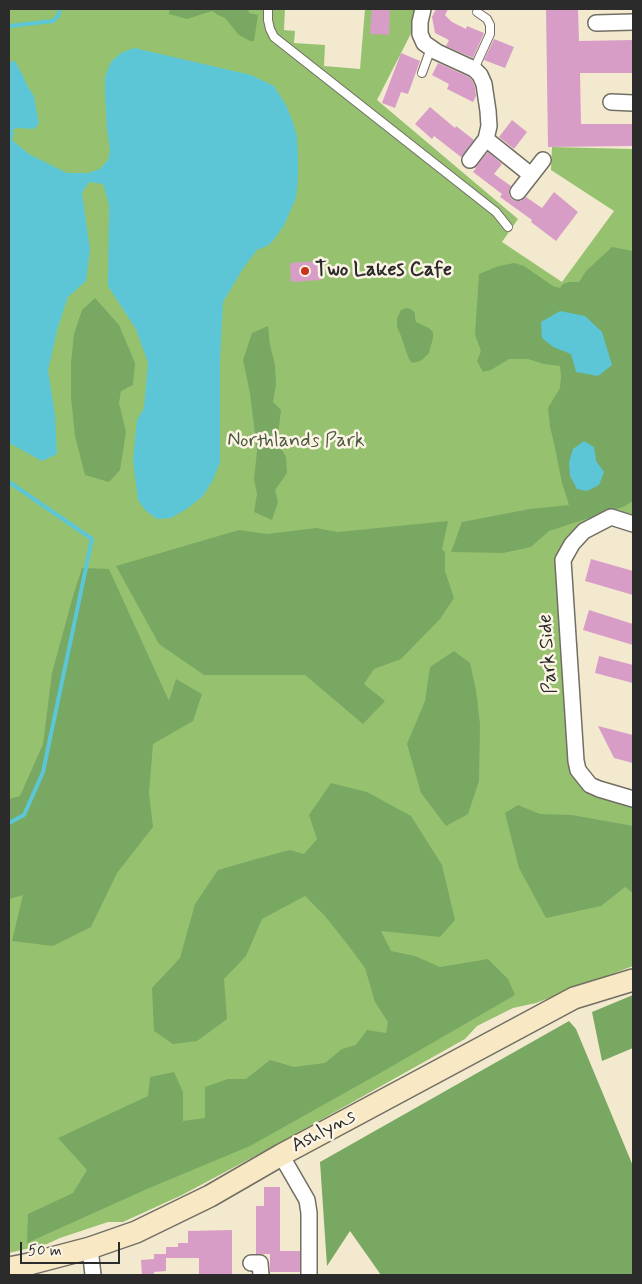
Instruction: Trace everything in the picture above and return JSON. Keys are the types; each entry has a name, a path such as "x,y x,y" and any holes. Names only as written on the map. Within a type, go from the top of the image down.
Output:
{"street":[{"path":"423,9 420,34 424,43 474,69 484,84 489,126 486,140 470,160"},
{"path":"596,23 633,22"},
{"path":"611,102 633,103"},
{"path":"486,140 531,175"},
{"path":"518,192 543,160"},
{"name":"Park Side","path":"633,524 611,517 584,531 572,544 564,560 578,770 590,785 599,790 633,799"},
{"name":"Ashlyns","path":"9,1268 90,1248 136,1232 210,1196 281,1155 574,998 633,980"},
{"path":"281,1155 307,1200 309,1213 309,1275"},
{"path":"90,1248 93,1275"}],"lane":[{"path":"268,9 268,20 274,37 496,212 508,227"},
{"path":"474,69 490,34 490,25 487,19 478,12"},
{"path":"422,73 431,48"}],"green space":[{"name":"Northlands Park","path":"9,9 285,9 284,30 295,31 294,43 325,45 324,66 360,69 365,9 422,9 377,100 518,219 502,242 562,282 614,211 551,170 552,147 633,149 633,516 567,541 573,773 633,806 633,966 536,1003 513,1008 477,1026 465,1039 285,1140 182,1195 123,1222 108,1222 47,1244 9,1253"},
{"path":"173,9 248,9 249,13 258,15 254,41 239,35 225,18 212,11 187,19 169,14 169,11"},
{"path":"612,247 633,251 633,501 623,507 549,531 531,547 503,553 451,552 462,522 530,509 569,505 562,483 550,427 548,408 560,388 560,366 528,359 509,359 491,370 483,372 477,361 481,351 475,335 479,274 499,266 514,263 524,266 553,286 560,288 563,284 569,282 579,282 586,271"},
{"path":"95,298 119,325 135,363 133,385 121,391 119,403 126,432 120,470 109,482 85,475 75,436 71,397 71,363 74,334 82,310"},
{"path":"411,309 415,313 416,322 433,332 429,353 422,360 412,363 397,327 397,318 401,310"},
{"path":"268,326 275,365 276,385 273,402 281,410 277,442 286,457 287,473 275,490 278,502 272,520 254,512 257,494 254,479 257,451 250,393 243,360 252,333"},
{"path":"448,521 442,549 445,552 445,571 454,598 440,619 401,659 374,669 364,684 385,701 363,724 305,675 204,675 159,644 116,566 239,530 267,534 316,528 338,532"},
{"path":"82,568 109,569 169,701 176,679 202,694 193,721 153,744 149,793 153,827 117,873 91,927 53,946 12,941 23,895 9,899 9,799 20,796 43,744 52,673"},
{"path":"454,651 470,663 476,690 480,724 479,781 468,814 446,826 421,793 407,744 425,701 430,667"},
{"path":"331,783 367,792 411,816 442,865 455,920 440,937 381,931 391,951 415,956 440,967 488,959 508,979 515,995 250,1146 147,1189 27,1243 28,1214 73,1193 87,1170 58,1138 148,1096 150,1077 174,1072 183,1092 183,1121 205,1118 205,1087 228,1079 246,1079 270,1060 294,1067 325,1063 342,1049 356,1045 367,1030 386,1033 388,1022 375,1002 365,968 325,916 305,896 262,919 246,956 224,979 227,1019 197,1041 173,1044 154,1031 152,988 180,958 195,904 218,870 290,850 304,854 317,839 309,815"},
{"path":"518,805 540,814 572,815 633,826 633,893 625,887 601,906 546,918 519,868 505,813"},
{"path":"633,995 633,1048 602,1061 592,1012"},
{"path":"569,1021 576,1029 633,1166 633,1275 381,1275 350,1231 327,1266 320,1162"}],"water":[{"path":"134,48 251,75 274,86 286,105 297,136 298,180 296,198 284,225 269,245 257,250 244,267 223,302 220,361 220,462 213,480 203,496 171,518 157,519 145,510 138,500 133,460 137,420 144,408 148,363 136,329 108,286 109,204 103,184 89,182 82,193 90,249 86,281 68,297 58,327 48,370 55,415 57,454 42,461 9,443 9,62 15,61 34,96 39,124 34,129 17,128 12,130 14,132 12,140 29,154 67,173 88,173 100,169 108,160 110,150 107,130 105,77 111,62 121,53"},
{"path":"560,311 585,316 602,332 612,365 598,376 576,372 571,354 553,347 542,338 541,322"},
{"path":"584,441 594,447 596,461 604,472 599,485 587,491 577,489 570,476 569,462 573,449"}],"building":[{"path":"372,9 390,10 389,35 370,34"},
{"path":"436,9 448,9 445,15 452,22 466,29 467,26 484,33 473,58 446,46 449,40 435,33 432,17"},
{"path":"546,9 578,9 579,41 633,40 633,73 580,73 581,124 633,124 633,146 548,147"},
{"path":"494,39 514,47 505,68 484,60"},
{"path":"401,53 420,61 408,94 401,92 395,108 382,103"},
{"path":"438,63 472,80 476,96 473,102 447,89 449,84 432,75"},
{"path":"430,107 455,128 456,126 474,140 461,157 434,136 432,139 415,124"},
{"path":"512,120 527,132 514,149 499,137"},
{"path":"488,152 502,164 494,174 511,186 509,195 513,200 521,201 526,197 542,208 554,192 578,212 556,241 531,222 532,220 500,197 502,194 473,172"},
{"name":"Two Lakes Cafe","path":"320,261 321,280 291,282 290,263"},
{"path":"591,559 633,571 633,595 585,581"},
{"path":"589,610 633,624 633,645 583,630"},
{"path":"599,656 633,665 633,683 595,673"},
{"path":"598,726 633,735 633,763 614,758"},
{"path":"264,1187 280,1187 280,1251 300,1251 300,1272 270,1272 270,1254 256,1254 256,1206 264,1206"},
{"path":"232,1230 232,1275 199,1275 199,1258 166,1258 166,1247 178,1247 178,1243 188,1243 188,1231"},
{"path":"154,1254 166,1254 166,1271 154,1272 154,1275 142,1275 141,1260 154,1259"}],"waterway":[{"path":"10,26 53,21 58,16 60,9"},
{"path":"9,482 92,539 43,772 24,815 9,823"}],"place":[{"name":"Two Lakes Cafe","path":"305,271"}]}
